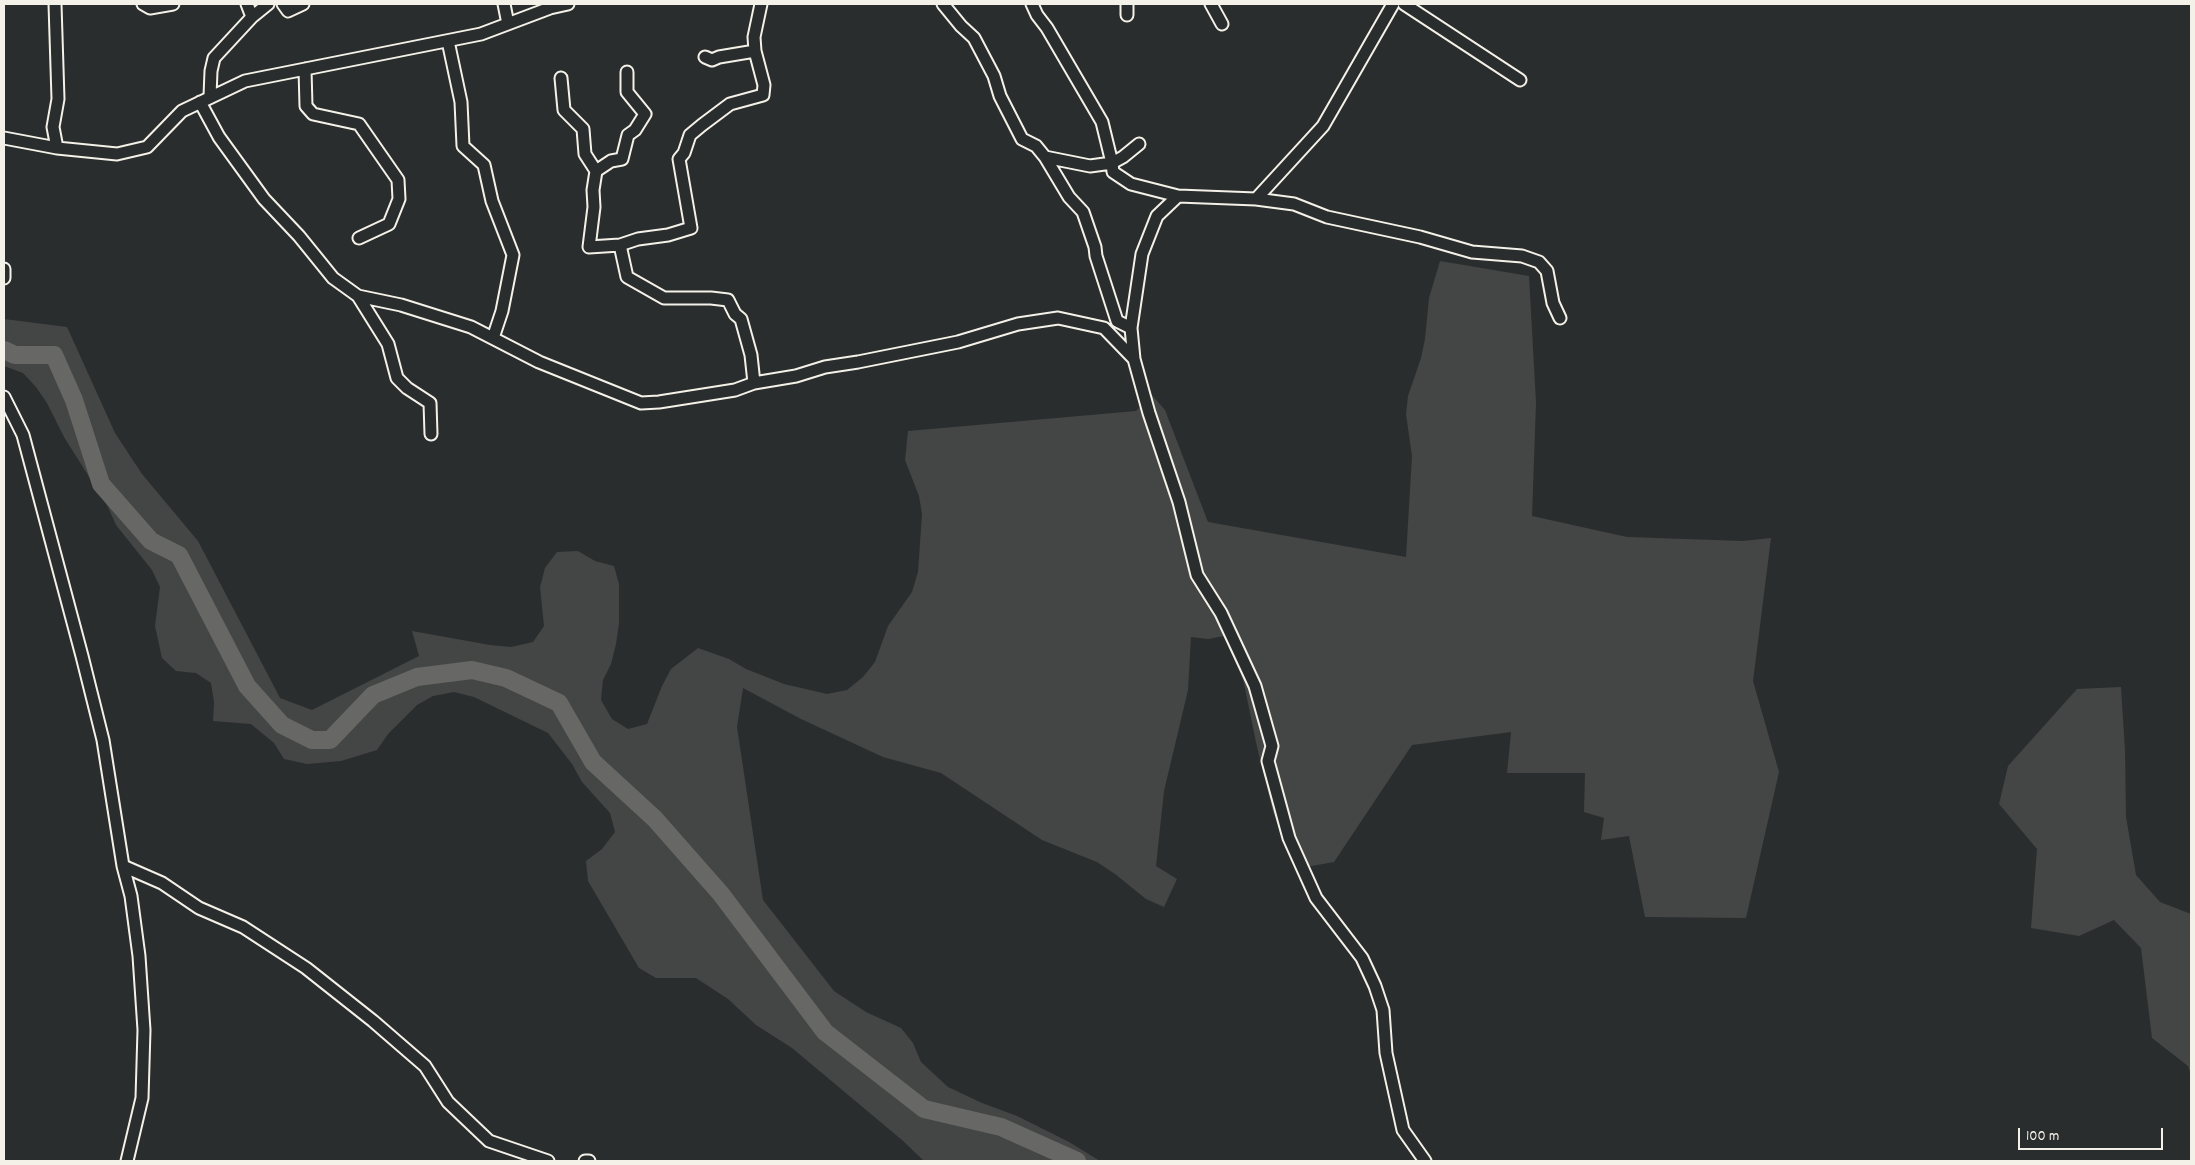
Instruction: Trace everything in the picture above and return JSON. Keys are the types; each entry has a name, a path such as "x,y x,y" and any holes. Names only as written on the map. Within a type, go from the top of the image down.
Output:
{"street":[{"path":"55,4 58,99 53,127 57,148"},
{"path":"143,4 150,8 169,5"},
{"path":"248,4 252,17"},
{"path":"268,4 252,17 214,58 205,99 220,137 264,200 298,236 332,278 358,296 401,305 471,328 539,362 641,403 735,390 754,383 796,376 825,367 958,342 1018,324 1058,318 1104,328 1134,359"},
{"path":"283,4 288,11 303,4"},
{"path":"504,4 508,24"},
{"path":"4,138 57,148 117,154 147,147 182,111 245,81 481,34 568,4"},
{"path":"561,78 564,110 583,129 586,154 596,171 589,247 620,246 638,239 668,235 691,228 679,159 684,153 690,135 702,125 730,104 763,95 764,85 755,51 754,37 761,4"},
{"path":"943,4 961,26 974,38 994,76 1000,96 1022,139 1036,146 1045,157 1069,197 1082,212 1095,247 1096,256 1117,321 1131,328"},
{"path":"1032,4 1102,122 1113,172 1131,184 1178,196 1256,199 1294,204 1327,217 1420,237 1472,252 1522,256 1539,262 1547,271 1553,303 1560,318"},
{"path":"1211,4 1222,24"},
{"path":"1256,199 1323,126 1393,4"},
{"path":"1404,4 1520,80"},
{"path":"448,41 461,102 464,146 484,165 492,200 513,255 502,311 493,338"},
{"path":"705,57 712,60 719,57 755,51"},
{"path":"304,69 306,106 313,114 359,124 398,180 399,199 389,224 359,238"},
{"path":"596,171 610,161 622,159 628,135 635,130 645,114 627,92 627,72"},
{"path":"1045,157 1090,166 1112,163 1139,144"},
{"path":"1178,196 1157,216 1142,254 1131,328 1134,359 1149,413 1179,502 1197,575 1221,613 1255,686 1272,746 1268,761 1289,838 1316,898 1362,958 1375,986 1383,1010 1386,1053 1403,1130 1426,1161"},
{"path":"620,246 627,277 657,295 664,298 728,300 735,314 741,319 751,355 754,383"},
{"path":"4,269 4,278"},
{"path":"358,296 388,344 398,378 407,388 430,403 431,434"},
{"path":"4,397 23,435 82,656 102,740 123,866 131,896 139,956 144,1030 142,1098 127,1161"},
{"path":"123,866 162,883 199,908 243,927 306,968 373,1021 425,1066 448,1102 489,1141 548,1161"}],"shaded area":[{"path":"1440,261 1529,276 1536,403 1532,516 1627,537 1743,541 1771,538 1753,681 1779,772 1746,918 1645,917 1629,836 1601,840 1604,818 1584,812 1585,773 1507,773 1511,732 1412,745 1334,862 1295,869 1273,812 1243,679 1224,636 1208,639 1191,637 1188,690 1164,791 1156,866 1177,879 1164,907 1146,899 1097,862 1042,840 941,773 883,757 801,719 743,688 737,727 763,900 834,991 866,1012 901,1028 913,1043 921,1062 948,1087 982,1103 1017,1116 1069,1142 1100,1161 924,1161 902,1140 792,1048 756,1025 728,999 696,978 656,978 639,968 588,881 586,861 602,849 615,832 610,813 582,782 572,764 548,733 474,697 454,692 433,696 417,705 388,734 377,750 341,761 307,764 284,759 274,743 251,724 213,721 214,702 211,683 196,673 176,671 162,658 155,626 160,587 152,570 116,525 108,507 64,437 47,403 36,387 23,373 4,366 4,319 67,327 115,433 142,474 198,541 280,698 312,710 419,656 412,631 511,647 533,642 544,626 540,587 545,568 557,552 578,551 595,561 614,566 619,584 619,623 611,664 603,680 601,700 612,719 628,729 647,724 671,669 698,648 729,659 746,669 784,684 827,694 847,690 863,677 875,662 888,626 912,592 918,572 922,514 919,496 905,460 908,431 1136,411 1152,395 1165,410 1208,522 1406,557 1412,456 1406,414 1408,396 1421,358 1429,298"},
{"path":"2121,687 2125,751 2126,817 2136,875 2160,902 2191,914 2191,1075 2188,1066 2152,1038 2141,948 2114,920 2079,936 2031,928 2037,849 1999,804 2008,766 2077,689"}],"waterway":[{"path":"4,350 15,355 54,355 74,400 101,484 151,541 179,555 247,686 282,725 312,740 330,740 373,695 417,677 472,670 506,678 559,703 593,762 655,819 721,894 825,1032 924,1109 1001,1127 1077,1161"}]}
